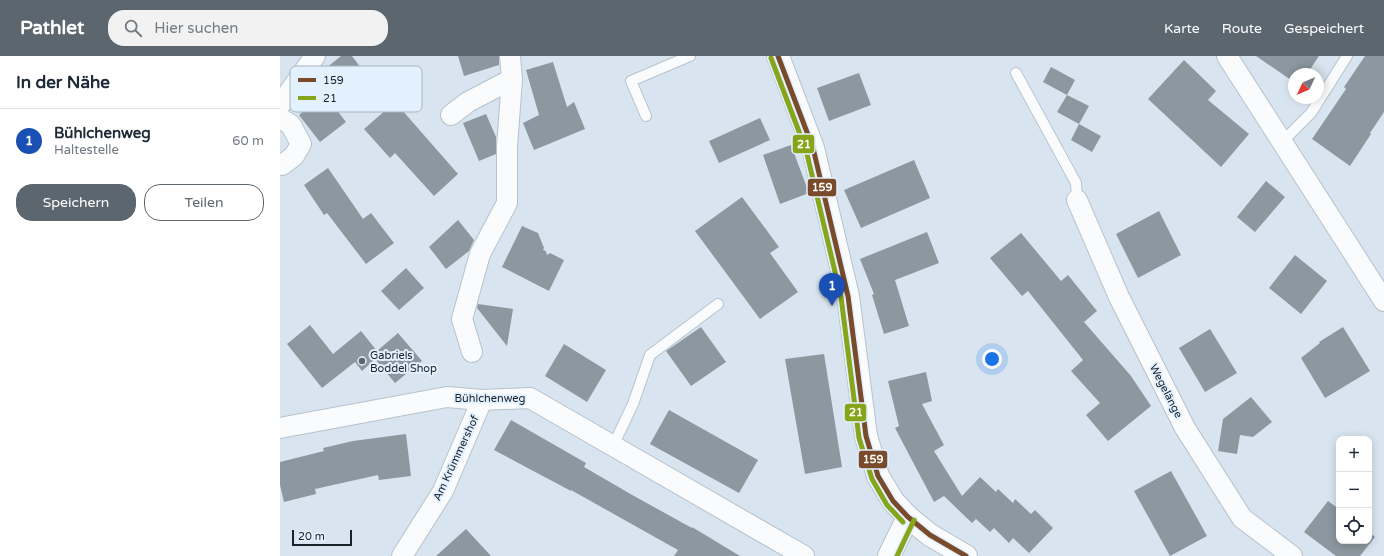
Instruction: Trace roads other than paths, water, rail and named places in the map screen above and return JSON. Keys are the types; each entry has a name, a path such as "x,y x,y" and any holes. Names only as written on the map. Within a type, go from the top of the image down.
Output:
{"street":[{"path":"308,66 315,56"},
{"path":"472,352 462,319 480,254 507,203 507,147 512,79 510,56"},
{"path":"778,56 813,148 848,296 866,436 878,476 893,501 908,517 930,535 966,556"},
{"path":"1227,56 1384,301"},
{"path":"451,115 468,102 512,79"},
{"path":"280,105 290,91"},
{"path":"280,118 292,125 301,144 294,156 282,165 280,164"},
{"name":"Wegelänge","path":"1077,200 1119,297 1185,428 1242,518 1292,556"},
{"name":"Bühlchenweg","path":"280,428 447,397 482,400 530,398 804,556"},
{"name":"Am Krümmershof","path":"402,556 443,491 482,400"},
{"path":"889,556 908,517"}],"lane":[{"path":"646,116 631,81 690,56"},
{"path":"1282,142 1311,113 1347,56"},
{"path":"1016,73 1076,183 1077,200"},
{"path":"613,446 633,404 650,355 718,304"}],"place":[{"name":"Bühlchenweg","path":"832,306"},
{"name":"Gabriels Boddel Shop","path":"362,361"}]}
